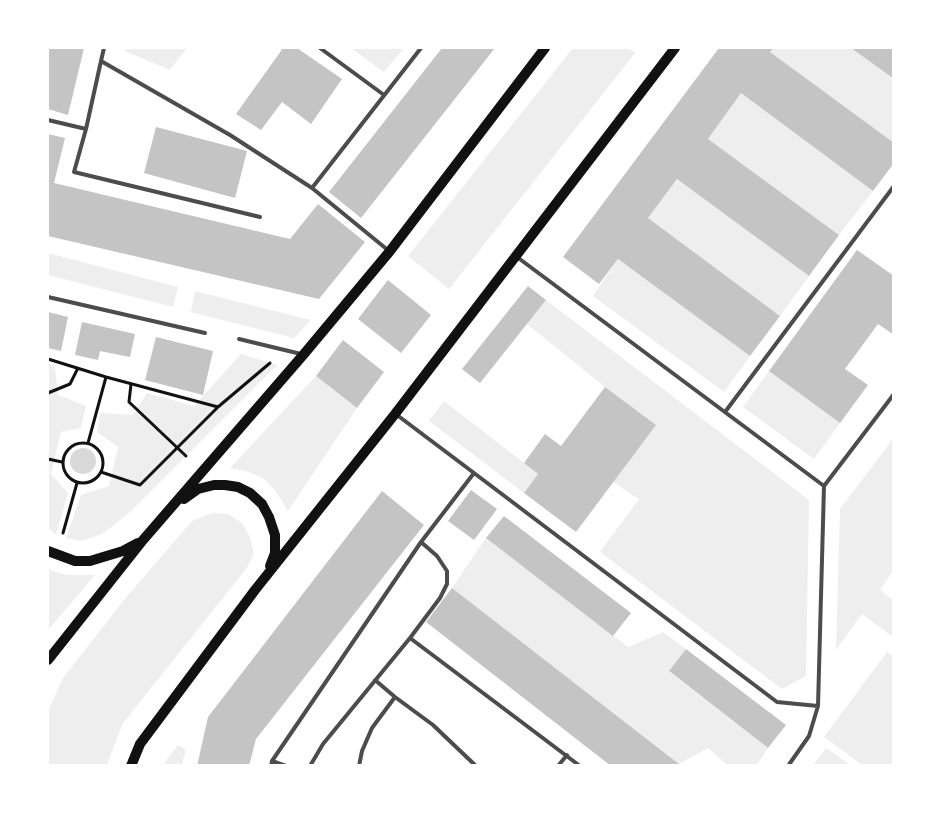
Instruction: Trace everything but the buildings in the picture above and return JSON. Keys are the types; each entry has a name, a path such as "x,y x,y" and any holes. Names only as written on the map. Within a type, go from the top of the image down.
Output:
{"main road":[{"path":"48,660 143,540 390,252 545,48"},
{"path":"132,766 145,738 255,590 395,414 675,48"},
{"path":"167,512 198,490 214,485 225,484 238,487 250,493 262,504 276,535 275,553 269,568 255,590"},
{"path":"48,551 74,561 90,561 124,551 143,540"}],"lane":[{"path":"104,48 86,129 74,172 260,217"},
{"path":"320,48 384,95"},
{"path":"312,188 421,48"},
{"path":"101,61 230,136 312,188 390,252"},
{"path":"48,120 86,129"},
{"path":"725,412 894,186"},
{"path":"515,256 824,486"},
{"path":"48,297 205,333"},
{"path":"239,338 304,354"},
{"path":"788,766 808,736 818,706 824,486 894,394"},
{"path":"395,414 777,702 818,706"},
{"path":"286,766 272,763 421,542 474,473"},
{"path":"310,766 323,744 410,638 440,598 447,584 447,571 437,556 421,542"},
{"path":"410,638 580,766"},
{"path":"376,680 395,698 433,726 476,766"},
{"path":"359,766 362,751 372,728 395,698"},
{"path":"558,766 567,755"}],"path":[{"path":"48,359 106,377 218,407"},
{"path":"101,472 140,485 218,407 270,363"},
{"path":"48,393 70,384 78,368"},
{"path":"88,443 106,377"},
{"path":"131,384 129,402 186,456"},
{"path":"79,442 88,443 96,447 102,454 104,463 96,479 87,483 77,483 69,479 64,471 62,462 64,453 70,446 79,442"},
{"path":"48,458 62,462"},
{"path":"63,533 77,483"}],"shaded area":[{"path":"126,48 187,48 170,70 125,51"},
{"path":"351,48 404,48 384,72"},
{"path":"573,48 628,48 635,53 449,289 408,256"},
{"path":"774,48 851,48 893,79 893,143 770,52"},
{"path":"741,93 873,191 839,235 708,139"},
{"path":"677,179 809,276 780,316 648,218"},
{"path":"48,253 178,287 173,307 48,275"},
{"path":"618,259 750,356 724,392 593,296"},
{"path":"195,291 311,320 294,338 191,312"},
{"path":"546,300 809,500 806,676 782,689 600,552 639,499 613,482 656,425 605,387 527,324"},
{"path":"241,354 277,365 129,513 102,534 82,541 66,538 81,495 109,486 118,447 97,432 100,413 133,415 147,393 194,406"},
{"path":"48,364 55,367 58,395 86,406 81,428 61,432 51,474 68,493 56,535 48,528"},
{"path":"769,371 840,423 814,459 743,407"},
{"path":"316,376 357,408 288,511 275,490 263,478 246,471 230,468"},
{"path":"444,401 538,474 524,493 429,421"},
{"path":"893,439 893,571 880,590 893,600 893,637 862,614 836,650 840,509"},
{"path":"83,448 92,452 96,461 92,470 83,474 74,470 70,461 74,452"},
{"path":"212,513 228,514 242,523 250,537 254,554 246,569 123,723 107,765 48,765 48,711 63,678 124,600 192,521"},
{"path":"486,538 628,647 663,632 686,649 669,672 768,748 757,765 727,765 708,748 679,764 452,588"},
{"path":"48,569 66,575 95,575 48,630"},
{"path":"887,652 893,656 893,765 862,765 824,737"},
{"path":"178,745 186,750 182,765 163,765"},
{"path":"826,748 850,765 813,765"}]}
